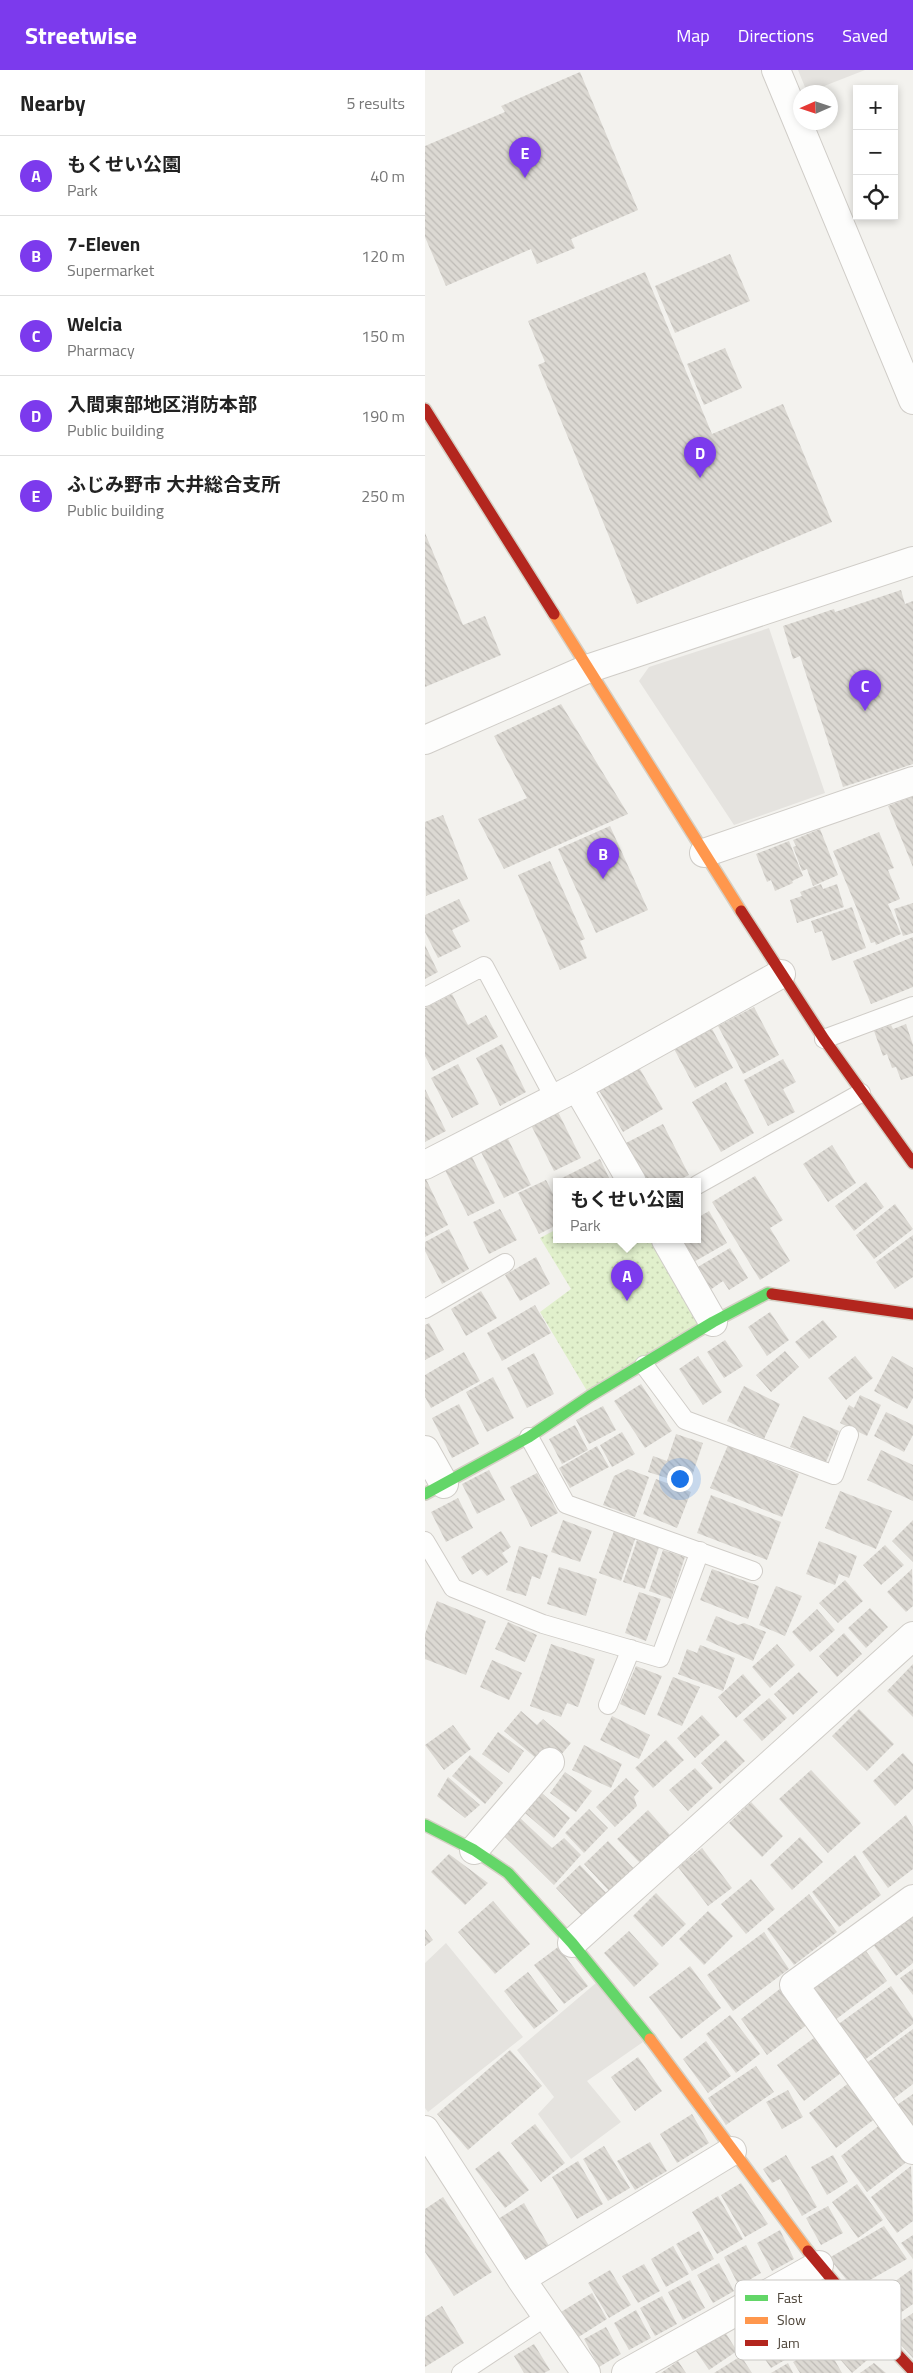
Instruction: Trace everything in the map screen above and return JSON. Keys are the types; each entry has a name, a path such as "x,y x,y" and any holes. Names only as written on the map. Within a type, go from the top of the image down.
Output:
{"street":[{"path":"777,70 911,391"},
{"path":"425,409 587,669 781,974 861,1093 912,1161"},
{"path":"425,740 587,669 913,561"},
{"path":"704,854 913,781"},
{"path":"425,1165 566,1093 781,974"},
{"path":"566,1093 629,1178"},
{"path":"668,1243 713,1322"},
{"path":"425,1450 435,1489 529,1437 589,1396 644,1365 713,1322 768,1293 913,1314"},
{"path":"572,1943 913,1636"},
{"path":"474,1850 550,1762"},
{"path":"425,1824 474,1850 508,1873 572,1943 666,2059 790,2230 832,2280"},
{"path":"913,1899 794,1985 913,2150"},
{"path":"428,2143 587,2373"},
{"path":"521,2278 732,2151"},
{"path":"792,2280 819,2265"},
{"path":"626,2373 735,2312"},
{"path":"901,2357 913,2371"}],"lane":[{"path":"425,997 484,966 566,1093"},
{"path":"824,1039 913,1006"},
{"path":"701,1184 861,1093"},
{"path":"425,1309 505,1263"},
{"path":"644,1365 685,1420 834,1475 849,1434"},
{"path":"529,1437 566,1504 753,1572"},
{"path":"425,1541 453,1588 543,1624 660,1658 700,1552"},
{"path":"608,1705 631,1649"},
{"path":"461,2373 547,2316"}],"green space":[{"path":"553,1231 553,1243 656,1243 713,1322 590,1396 540,1312 571,1289 540,1238"}],"shaded area":[{"path":"798,70 865,70 827,85 804,85"},
{"path":"769,628 825,793 734,825 639,681 649,667"},
{"path":"446,1943 523,2037 428,2112 425,2108 425,1963"},
{"path":"596,1983 643,2042 587,2081 621,2122 571,2159 538,2114 554,2097 517,2050"}],"building":[{"path":"580,72 638,210 571,239 575,248 537,264 531,249 446,286 425,237 425,146 505,112 501,106"},
{"path":"730,254 750,301 675,333 655,286"},
{"path":"645,272 712,434 783,404 832,522 637,604 538,365 545,362 528,321"},
{"path":"725,348 742,388 704,405 687,364"},
{"path":"425,533 463,625 485,616 501,655 425,687"},
{"path":"901,590 905,604 913,601 913,764 843,787 800,656 793,659 783,626 834,609 835,612"},
{"path":"561,704 628,814 504,869 478,819 527,798 494,736"},
{"path":"913,796 913,867 888,806"},
{"path":"443,815 468,879 426,896 425,822"},
{"path":"610,826 648,910 596,933 558,849"},
{"path":"820,829 838,875 813,886 807,869 802,871 793,847 796,846 793,840"},
{"path":"879,832 894,868 888,870 900,899 888,904 901,934 876,945 875,942 871,943 833,851"},
{"path":"789,841 803,876 775,891 771,880 767,882 756,854"},
{"path":"550,861 585,939 580,941 587,958 560,970 518,875"},
{"path":"821,884 823,889 837,884 844,907 797,923 790,900 802,896 800,892"},
{"path":"459,899 470,921 452,930 461,947 438,958 425,932 425,915"},
{"path":"913,903 913,933 903,936 894,909"},
{"path":"852,907 866,948 832,961 822,931 815,933 811,921"},
{"path":"913,937 913,987 871,1004 853,961"},
{"path":"425,945 438,972 425,979"},
{"path":"452,994 468,1025 486,1015 498,1037 433,1071 425,1056 425,1008"},
{"path":"754,1007 779,1055 743,1074 718,1026"},
{"path":"906,1024 913,1045 913,1076 901,1080 896,1067 892,1068 887,1054 883,1056 874,1031 891,1025 893,1029"},
{"path":"711,1027 733,1068 695,1088 673,1047"},
{"path":"502,1044 526,1092 500,1106 476,1058"},
{"path":"783,1059 796,1082 783,1089 795,1112 768,1126 744,1080"},
{"path":"458,1064 479,1104 452,1118 431,1078"},
{"path":"637,1064 663,1109 623,1132 597,1087"},
{"path":"726,1082 754,1133 721,1152 692,1102"},
{"path":"425,1089 446,1131 425,1142"},
{"path":"557,1110 581,1158 554,1171 530,1123"},
{"path":"663,1124 689,1175 683,1178 639,1178 622,1145"},
{"path":"507,1137 531,1185 504,1198 480,1150"},
{"path":"832,1145 856,1183 828,1202 803,1164"},
{"path":"471,1155 495,1203 468,1216 444,1168"},
{"path":"600,1159 609,1178 562,1178"},
{"path":"755,1176 783,1220 770,1228 790,1261 760,1280 712,1202"},
{"path":"425,1177 448,1225 425,1237"},
{"path":"546,1180 553,1194 553,1227 539,1234 518,1193"},
{"path":"866,1182 884,1207 854,1231 835,1206"},
{"path":"895,1204 913,1229 874,1259 856,1235"},
{"path":"500,1209 517,1240 489,1254 473,1222"},
{"path":"709,1211 727,1243 692,1263 681,1243 701,1243 701,1216"},
{"path":"449,1229 469,1269 442,1284 425,1251 425,1242"},
{"path":"913,1235 913,1277 895,1289 876,1262"},
{"path":"730,1248 748,1278 729,1290 723,1281 710,1290 696,1268"},
{"path":"536,1257 550,1284 520,1301 505,1275"},
{"path":"481,1291 497,1318 466,1336 451,1309"},
{"path":"535,1305 551,1333 502,1361 487,1333"},
{"path":"770,1312 789,1340 767,1356 748,1327"},
{"path":"823,1320 837,1337 809,1359 795,1342"},
{"path":"429,1323 444,1350 425,1360 425,1325"},
{"path":"725,1340 743,1366 724,1378 707,1352"},
{"path":"785,1351 799,1367 771,1392 756,1375"},
{"path":"464,1352 480,1381 431,1408 425,1397 425,1375"},
{"path":"534,1353 554,1394 527,1408 507,1368"},
{"path":"698,1356 722,1392 703,1405 679,1369"},
{"path":"855,1356 873,1378 846,1400 828,1378"},
{"path":"892,1356 913,1368 913,1398 907,1409 874,1391"},
{"path":"493,1377 514,1418 487,1432 466,1392"},
{"path":"641,1384 672,1431 645,1448 614,1401"},
{"path":"744,1386 780,1404 764,1439 727,1421"},
{"path":"860,1395 881,1405 867,1436 840,1423 849,1405 854,1408"},
{"path":"459,1404 479,1444 452,1458 432,1418"},
{"path":"603,1406 616,1430 589,1444 576,1420"},
{"path":"886,1412 913,1425 913,1435 904,1452 874,1436"},
{"path":"803,1416 839,1431 826,1462 790,1447"},
{"path":"575,1425 588,1450 562,1464 549,1439"},
{"path":"622,1432 635,1454 612,1467 600,1445"},
{"path":"676,1434 703,1443 689,1485 648,1472 653,1456 667,1461"},
{"path":"728,1445 799,1474 782,1517 710,1488"},
{"path":"597,1446 609,1467 570,1488 559,1468"},
{"path":"881,1450 913,1465 913,1501 867,1480"},
{"path":"628,1469 649,1477 635,1517 603,1505 614,1476"},
{"path":"489,1470 505,1500 477,1514 462,1484"},
{"path":"537,1473 558,1513 531,1527 510,1487"},
{"path":"656,1479 691,1492 677,1528 643,1514"},
{"path":"840,1491 892,1511 876,1549 825,1528"},
{"path":"711,1495 781,1522 767,1560 697,1533"},
{"path":"458,1498 473,1528 446,1542 431,1512"},
{"path":"563,1520 592,1531 580,1562 551,1552"},
{"path":"913,1520 913,1562 892,1541"},
{"path":"501,1531 511,1547 502,1553 508,1562 487,1576 481,1569 472,1575 461,1557"},
{"path":"614,1531 635,1539 621,1581 599,1573"},
{"path":"637,1540 659,1547 645,1589 623,1582"},
{"path":"819,1541 857,1556 849,1578 839,1574 835,1585 806,1574"},
{"path":"885,1545 904,1565 881,1585 863,1565"},
{"path":"519,1546 548,1555 540,1579 532,1576 526,1596 506,1590"},
{"path":"663,1550 685,1557 671,1599 649,1591"},
{"path":"559,1567 597,1579 586,1616 547,1604"},
{"path":"712,1569 759,1586 748,1619 700,1600"},
{"path":"912,1569 913,1606 906,1612 887,1592"},
{"path":"845,1580 863,1601 838,1623 819,1603"},
{"path":"776,1586 802,1596 785,1636 759,1625"},
{"path":"639,1592 661,1599 646,1641 625,1633"},
{"path":"437,1601 486,1621 466,1675 425,1659 425,1634"},
{"path":"870,1608 888,1627 866,1648 848,1628"},
{"path":"817,1609 835,1630 810,1652 792,1632"},
{"path":"716,1616 738,1625 744,1623 766,1632 753,1661 706,1640"},
{"path":"508,1622 537,1635 525,1662 495,1649"},
{"path":"844,1633 862,1654 837,1677 819,1656"},
{"path":"551,1644 595,1659 578,1707 567,1703 561,1717 530,1706"},
{"path":"777,1644 795,1665 770,1688 752,1667"},
{"path":"700,1645 735,1658 723,1691 678,1674 687,1649 697,1653"},
{"path":"492,1660 522,1673 509,1700 480,1687"},
{"path":"913,1664 913,1717 887,1691"},
{"path":"636,1666 662,1676 645,1715 620,1704"},
{"path":"799,1672 818,1692 793,1715 774,1694"},
{"path":"743,1674 761,1695 736,1718 718,1697"},
{"path":"673,1677 700,1687 682,1726 657,1715"},
{"path":"769,1698 787,1718 762,1741 743,1720"},
{"path":"859,1709 894,1744 867,1771 832,1736"},
{"path":"521,1711 537,1725 543,1719 571,1743 555,1762 537,1759 504,1731"},
{"path":"702,1715 720,1735 695,1758 677,1738"},
{"path":"612,1716 650,1735 639,1759 600,1740"},
{"path":"453,1725 471,1749 444,1770 425,1745"},
{"path":"498,1732 524,1751 509,1773 482,1754"},
{"path":"666,1740 684,1760 653,1788 635,1768"},
{"path":"726,1740 745,1761 720,1784 701,1763"},
{"path":"584,1745 622,1764 611,1788 572,1770"},
{"path":"903,1753 913,1764 913,1789 895,1806 873,1781"},
{"path":"470,1755 503,1783 485,1804 452,1776"},
{"path":"695,1768 713,1788 688,1811 669,1790"},
{"path":"811,1770 861,1823 828,1853 779,1799"},
{"path":"565,1772 592,1791 576,1812 550,1793"},
{"path":"448,1777 480,1805 465,1818 437,1796"},
{"path":"626,1778 639,1791 634,1797 637,1806 615,1827 596,1807"},
{"path":"535,1787 570,1818 554,1838 518,1807"},
{"path":"751,1802 783,1836 762,1857 729,1823"},
{"path":"589,1809 608,1828 584,1853 565,1833"},
{"path":"648,1810 670,1835 640,1863 617,1839"},
{"path":"906,1815 913,1827 913,1869 888,1888 862,1852"},
{"path":"519,1817 552,1848 564,1838 581,1855 554,1885 504,1836"},
{"path":"800,1837 823,1862 792,1890 770,1865"},
{"path":"608,1841 637,1872 612,1894 584,1864"},
{"path":"702,1848 732,1888 708,1906 678,1867"},
{"path":"449,1854 488,1883 465,1905 431,1872"},
{"path":"855,1855 881,1895 839,1927 812,1892"},
{"path":"580,1865 609,1896 585,1919 556,1888"},
{"path":"751,1879 775,1909 746,1934 721,1904"},
{"path":"656,1893 686,1924 662,1947 633,1916"},
{"path":"809,1894 837,1932 794,1965 767,1929"},
{"path":"493,1901 530,1944 495,1974 458,1932"},
{"path":"913,1909 913,1963 896,1976 870,1940"},
{"path":"708,1911 733,1936 704,1965 679,1939"},
{"path":"425,1929 433,1940 425,1946"},
{"path":"629,1931 659,1964 634,1987 604,1953"},
{"path":"764,1932 789,1969 733,2011 707,1975"},
{"path":"862,1945 887,1981 831,2023 805,1987"},
{"path":"558,1947 588,1986 564,2004 534,1965"},
{"path":"690,1966 721,2008 681,2039 649,1997"},
{"path":"913,1969 913,1995 900,1978"},
{"path":"528,1972 558,2011 534,2029 504,1991"},
{"path":"891,1986 913,2018 913,2024 859,2064 833,2028"},
{"path":"781,1988 808,2024 767,2055 741,2019"},
{"path":"730,2015 760,2054 736,2073 706,2034"},
{"path":"913,2029 913,2084 888,2103 861,2067"},
{"path":"818,2035 845,2070 804,2101 777,2065"},
{"path":"706,2041 731,2076 708,2093 683,2059"},
{"path":"510,2050 542,2086 468,2150 437,2114"},
{"path":"638,2057 662,2091 635,2111 611,2077"},
{"path":"756,2066 774,2092 726,2125 708,2098"},
{"path":"850,2082 876,2118 836,2148 809,2113"},
{"path":"788,2090 803,2117 782,2129 766,2102"},
{"path":"913,2094 913,2139 891,2109"},
{"path":"692,2114 709,2143 677,2163 660,2134"},
{"path":"535,2124 565,2163 541,2182 511,2143"},
{"path":"881,2124 908,2161 867,2192 841,2156"},
{"path":"650,2142 667,2171 635,2190 617,2161"},
{"path":"604,2146 630,2188 608,2201 583,2159"},
{"path":"499,2151 529,2190 505,2208 475,2169"},
{"path":"786,2155 817,2207 802,2216 780,2179 772,2183 763,2169"},
{"path":"833,2155 848,2182 827,2195 811,2167"},
{"path":"578,2161 603,2204 577,2219 552,2177"},
{"path":"911,2166 913,2221 897,2233 871,2197"},
{"path":"741,2183 768,2224 745,2237 721,2195"},
{"path":"857,2184 883,2220 858,2238 832,2202"},
{"path":"718,2196 743,2239 717,2254 692,2212"},
{"path":"443,2197 492,2272 454,2296 425,2252 425,2209"},
{"path":"524,2203 549,2246 523,2261 498,2219"},
{"path":"828,2206 843,2233 821,2245 806,2218"},
{"path":"884,2226 907,2259 870,2280 847,2280 829,2258"},
{"path":"780,2230 794,2259 772,2271 757,2243"},
{"path":"699,2231 714,2259 692,2271 676,2244"},
{"path":"913,2235 913,2259 901,2243"},
{"path":"746,2245 761,2273 749,2280 736,2280 724,2257"},
{"path":"673,2246 689,2274 666,2287 651,2259"},
{"path":"719,2263 734,2291 713,2303 697,2275"},
{"path":"644,2264 660,2291 638,2303 622,2276"},
{"path":"912,2269 913,2304 901,2312 901,2280 897,2280"},
{"path":"610,2270 631,2305 609,2318 588,2283"},
{"path":"690,2280 705,2308 683,2320 668,2292"},
{"path":"592,2293 607,2319 577,2338 561,2312"},
{"path":"662,2296 677,2324 655,2336 640,2308"},
{"path":"442,2306 464,2343 425,2367 425,2317"},
{"path":"636,2310 651,2338 629,2350 614,2323"},
{"path":"913,2313 913,2358 901,2345 901,2321"},
{"path":"606,2327 621,2354 599,2367 584,2339"},
{"path":"725,2332 735,2348 735,2352 709,2370 696,2351"},
{"path":"534,2344 550,2370 544,2373 524,2373 514,2356"},
{"path":"735,2360 744,2360 752,2373 714,2373"},
{"path":"766,2360 785,2360 771,2368"},
{"path":"796,2360 835,2360 842,2373 800,2373 793,2362"},
{"path":"841,2360 867,2360 852,2373"},
{"path":"678,2361 686,2373 661,2373"},
{"path":"788,2363 793,2373 771,2373"},
{"path":"874,2363 886,2373 860,2373"}],"traffic: fast":[{"path":"425,1494 529,1437 590,1396 713,1322 768,1293 772,1294"},
{"path":"425,1825 474,1850 508,1873 572,1943 650,2039"}],"traffic: slow":[{"path":"554,614 741,911"},
{"path":"650,2039 808,2251"}],"traffic: jam":[{"path":"425,409 554,614"},
{"path":"741,911 824,1039 913,1163"},
{"path":"772,1294 913,1314"},
{"path":"808,2251 832,2280"},
{"path":"901,2358 913,2371"}],"place":[{"name":"ふじみ野市 大井総合支所","path":"525,178"},
{"name":"入間東部地区消防本部","path":"700,478"},
{"name":"Welcia","path":"865,711"},
{"name":"7-Eleven","path":"603,879"},
{"name":"もくせい公園","path":"627,1301"}]}
